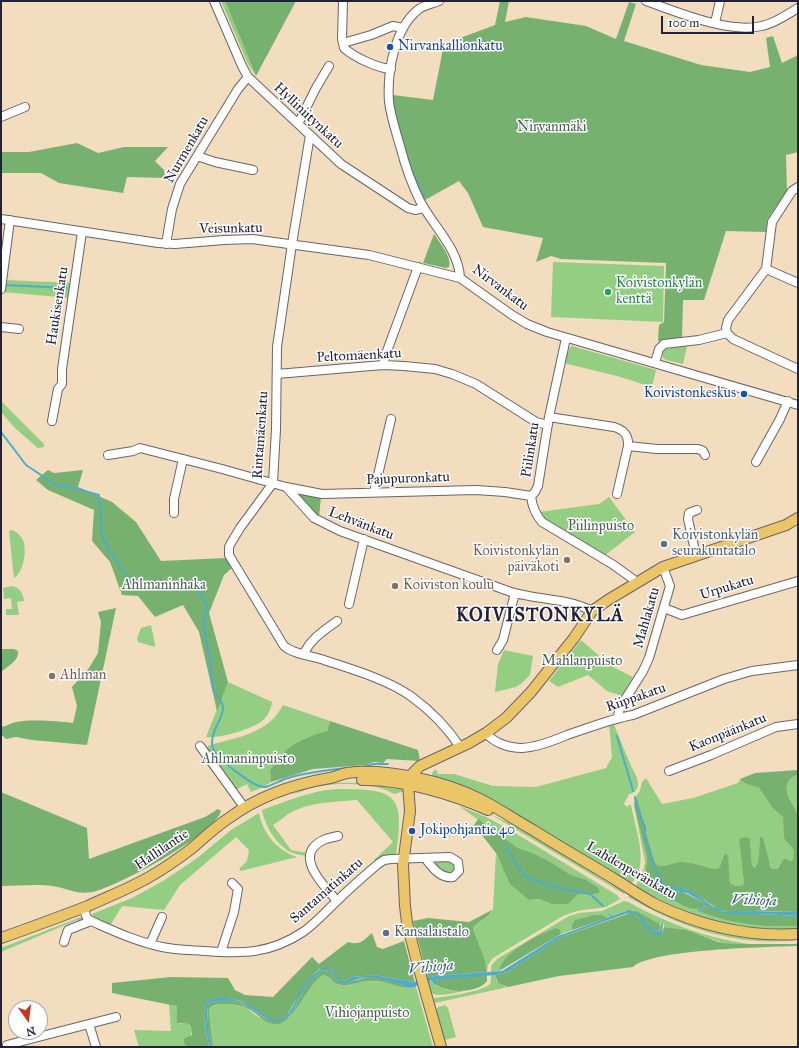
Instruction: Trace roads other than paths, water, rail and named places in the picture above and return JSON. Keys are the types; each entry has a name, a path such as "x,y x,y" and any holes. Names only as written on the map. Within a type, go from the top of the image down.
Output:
{"main road":[{"path":"441,1047 407,923 405,906 403,858 414,782 420,766 486,733 506,718 531,692 574,638 592,611 663,567 786,525 798,518"},
{"name":"Hallilantie","path":"1,938 43,924 139,883 190,850 224,821 244,808 283,790 308,782 332,778 346,773 377,773 414,782"},
{"name":"Lahdenperänkatu","path":"414,782 454,789 478,798 499,809 526,827 655,904 682,916 722,929 767,934 798,934"}],"street":[{"name":"Hylliniitynkatu","path":"214,1 248,77 340,164 408,208 415,210 424,208"},
{"path":"343,1 343,43 346,50 365,61 390,69"},
{"name":"Nirvankatu","path":"439,1 422,4 403,28 395,47 390,69 389,95 392,118 408,174 424,208 452,252 459,267 460,278 527,324 546,332 798,405"},
{"path":"646,1 702,20 744,28 774,23 798,8"},
{"path":"715,23 720,1"},
{"path":"343,43 370,36 392,26 403,28"},
{"path":"298,124 329,66"},
{"name":"Nurmenkatu","path":"166,244 176,196 183,179 238,89 248,77"},
{"path":"1,117 25,107"},
{"name":"Rintamäenkatu","path":"310,135 292,244 278,347 276,429 272,483 230,543 229,555 284,646 289,650 380,680 411,696 450,731 460,747"},
{"path":"197,156 215,162 253,170"},
{"path":"798,187 792,191 772,223 766,270 728,320 726,328 727,333 734,339 798,369"},
{"name":"Veisunkatu","path":"1,219 166,244 238,239 356,252 460,278"},
{"path":"1,289 10,220"},
{"name":"Haukisenkatu","path":"52,422 58,389 62,384 62,368 82,232"},
{"path":"383,365 418,267"},
{"path":"766,270 798,283"},
{"path":"1,327 19,329"},
{"path":"655,363 659,349 664,344 699,340 727,333"},
{"name":"Piilinkatu","path":"566,338 549,421 538,486 531,496 533,509 542,522 612,564 633,579 636,583"},
{"name":"Peltomäenkatu","path":"277,374 383,365 420,367 452,374 476,384 536,422 549,421 619,429 626,433 628,446"},
{"path":"756,462 780,420 788,401"},
{"path":"374,492 391,419"},
{"path":"617,494 628,446 657,449 698,449 703,451 705,455"},
{"path":"108,455 132,451 140,448 286,487"},
{"path":"174,513 174,499 183,459"},
{"name":"Pajupuronkatu","path":"286,487 322,494 476,490 531,496"},
{"name":"Lehvänkatu","path":"286,487 314,518 340,531 515,593 556,600 585,607 592,611"},
{"path":"697,510 689,513 688,520 697,555"},
{"path":"349,604 364,540"},
{"name":"Mahlakatu","path":"617,718 621,706 643,671 649,658 670,586 663,567"},
{"name":"Urpukatu","path":"664,608 682,615 798,581"},
{"path":"497,650 503,640 515,593"},
{"path":"304,654 307,646 337,621"},
{"name":"Riippakatu","path":"486,733 494,741 505,745 522,748 546,743 617,718 633,715 724,679 752,671 798,666"},
{"name":"Kaonpäänkatu","path":"669,771 776,728 798,724"},
{"path":"200,746 244,808"},
{"path":"337,901 312,870 308,858 310,851 314,846 321,841 338,836"},
{"name":"Santamatinkatu","path":"91,921 123,935 150,944 171,948 221,952 248,952 262,950 278,945 307,929 382,861 403,858 425,858"},
{"path":"221,952 238,895 238,888 232,883"},
{"path":"64,942 68,930 91,921 87,918 83,908"},
{"path":"150,944 162,917"},
{"path":"1,1038 8,1046 116,1017"},
{"path":"89,1024 96,1047"}],"water":[{"path":"680,888 693,892 712,906 725,912 798,912 798,916 727,914 706,905 699,913 698,909 705,905 705,903 687,893 678,891 674,901 671,901 675,891"},
{"path":"629,910 640,916 650,929 654,931 659,931 661,929 661,923 663,924 662,932 659,935 653,934 636,916 625,914 561,937 507,972 496,975 439,979 435,980 435,986 432,980 410,988 387,980 375,978 362,978 342,983 334,977 330,971 323,970 314,977 306,987 291,1014 280,1021 270,1020 240,1003 225,1001 210,1002 208,1004 208,1031 211,1047 209,1047 205,1024 205,1012 207,1001 211,999 233,999 253,1006 270,1018 283,1018 288,1014 304,986 323,968 332,970 343,981 353,977 374,975 414,982 435,976 502,971 558,936 610,917 607,912 612,916"}],"waterway":[{"path":"411,169 424,199"},
{"path":"4,285 67,288"},
{"path":"1,432 26,465 59,487 67,486 99,495 102,536 114,558 132,582 146,587 197,589 207,605 204,629 209,652 213,689 223,707 223,712 214,732 212,742 213,748 228,765 253,783 265,787 302,774 348,768"},
{"path":"617,736 633,791"},
{"path":"362,767 374,764 388,764"},
{"path":"635,797 637,808 645,827 645,838 659,879 664,886 673,887 678,890"},
{"path":"506,847 519,868 528,878 550,886 590,894 603,906"},
{"path":"643,883 653,884 661,881"}],"place":[{"name":"Nirvankallionkatu","path":"390,47"},
{"name":"Koivistonkylän kenttä","path":"608,292"},
{"name":"Koivistonkeskus","path":"744,394"},
{"name":"Koivistonkylän seurakuntatalo","path":"664,544"},
{"name":"Koivistonkylän päiväkoti","path":"567,560"},
{"name":"Koiviston koulu","path":"395,586"},
{"name":"Ahlman","path":"52,676"},
{"name":"Jokipohjantie 40","path":"412,831"},
{"name":"Kansalaistalo","path":"386,933"}],"district":[{"name":"KOIVISTONKYLÄ","path":"540,617"}],"park label":[{"name":"Nirvanmäki","path":"552,128"},
{"name":"Piilinpuisto","path":"601,527"},
{"name":"Ahlmaninhaka","path":"164,586"},
{"name":"Mahlanpuisto","path":"582,662"},
{"name":"Ahlmaninpuisto","path":"248,760"},
{"name":"Vihiojanpuisto","path":"367,1014"}],"water label":[{"name":"Vihioja","path":"754,901"},
{"name":"Vihioja","path":"431,968"}]}
